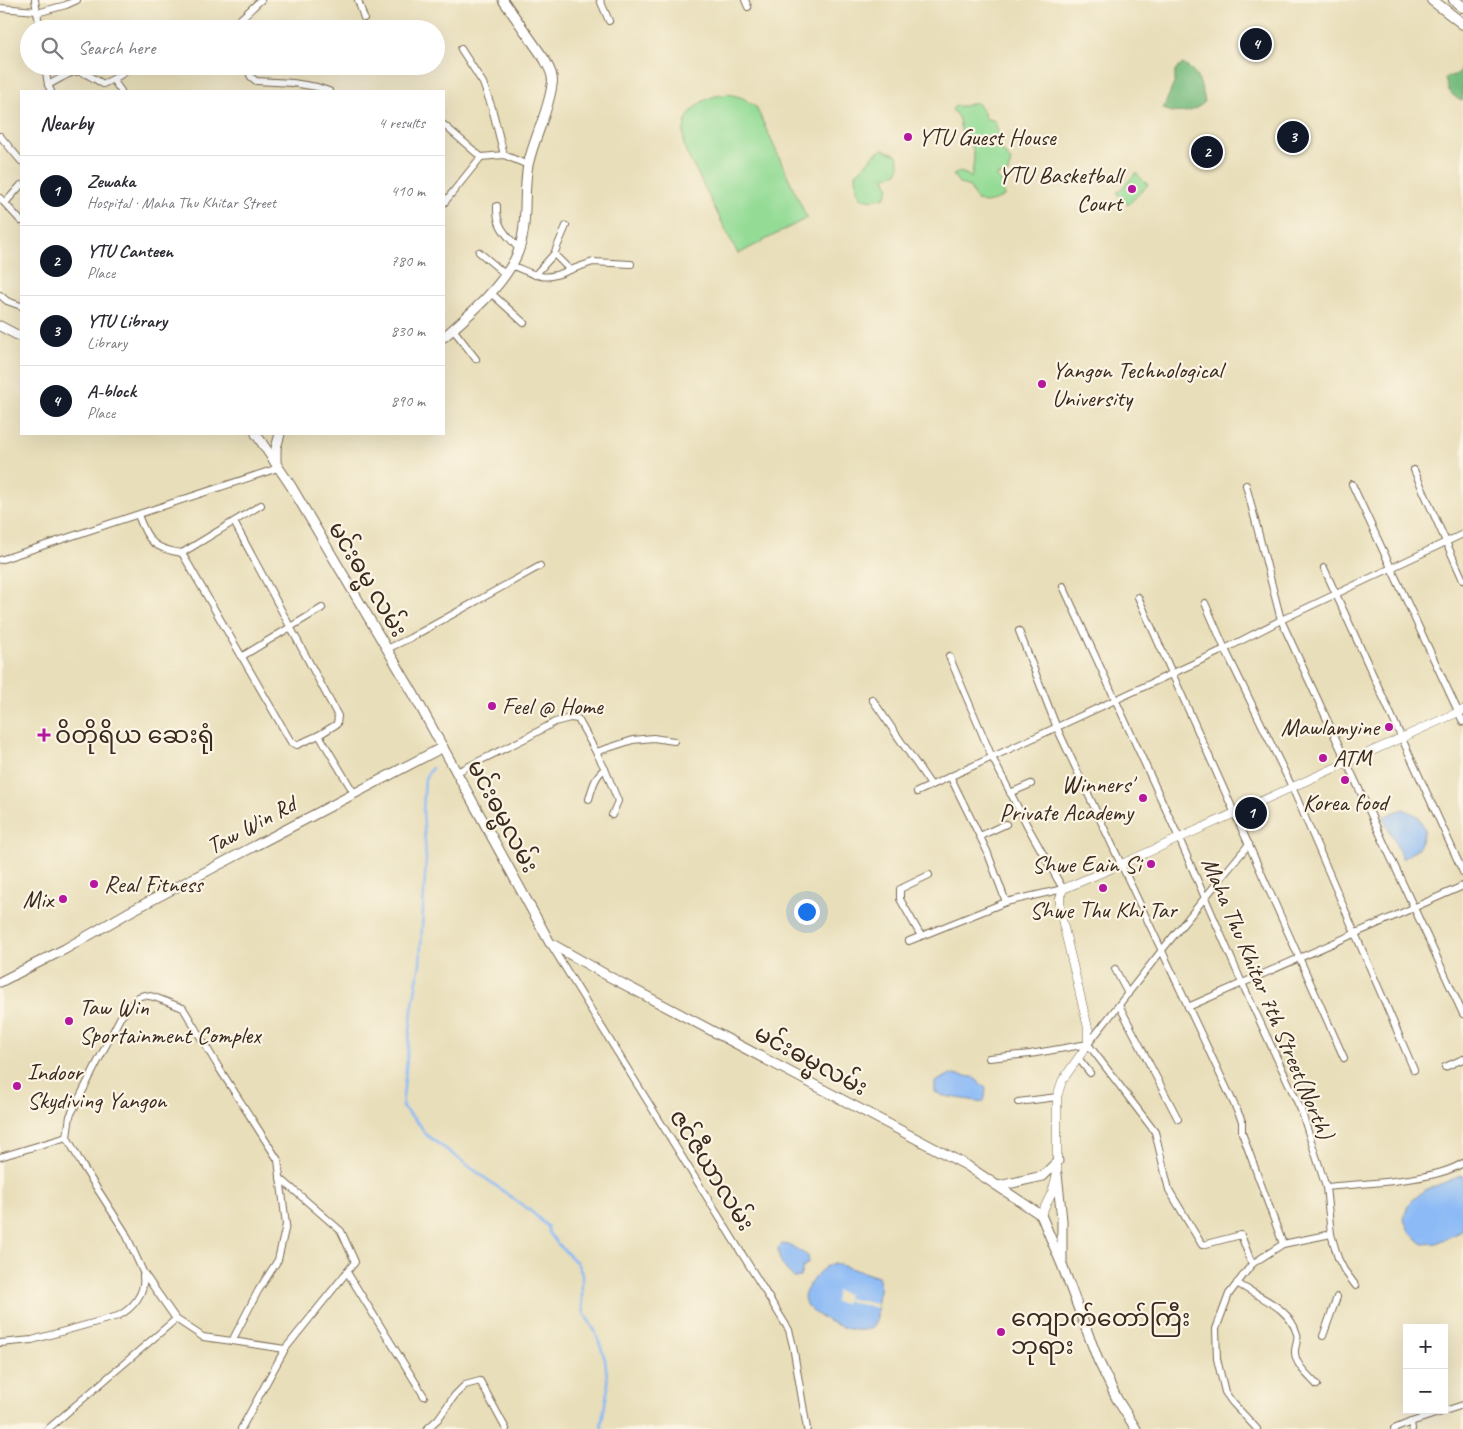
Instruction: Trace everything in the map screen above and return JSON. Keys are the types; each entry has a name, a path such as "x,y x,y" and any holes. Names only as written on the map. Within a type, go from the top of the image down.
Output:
{"main road":[{"path":"445,336 491,293 519,250 524,229 528,165 553,85 553,78 545,60 503,0"},
{"path":"1433,0 1463,24"},
{"path":"1454,0 1463,7"},
{"path":"0,326 20,336"},
{"name":"မင်းဓမ္မ လမ်း","path":"257,435 387,649 443,747"},
{"path":"277,466 276,448 280,435"},
{"name":"မင်းဓမ္မလမ်း","path":"443,747 550,943 610,977 966,1166 1041,1216"},
{"name":"Taw Win Rd","path":"0,982 443,747"},
{"path":"998,1186 1043,1176 1058,1162"},
{"path":"1056,1174 1062,1220 1062,1265"},
{"path":"1041,1216 1098,1360 1117,1399 1136,1429"}],"street":[{"path":"35,0 38,20"},
{"path":"0,8 37,12 66,5 77,0"},
{"path":"240,20 261,0"},
{"path":"358,0 364,18"},
{"path":"600,0 609,21"},
{"path":"461,50 482,83 492,108 504,155"},
{"path":"47,75 50,88 68,75"},
{"path":"90,75 103,84 120,75"},
{"path":"250,75 256,81 293,83 326,90"},
{"path":"113,80 120,90"},
{"path":"445,126 481,157 504,155 528,165"},
{"path":"0,136 20,160"},
{"path":"445,202 481,157"},
{"path":"5,203 20,186"},
{"path":"0,198 20,220"},
{"path":"497,206 496,216 499,226 519,250"},
{"path":"535,275 554,254 566,226"},
{"path":"479,252 505,274"},
{"path":"554,254 570,270"},
{"path":"511,265 545,278 554,277 593,262 631,264"},
{"path":"491,293 524,323"},
{"path":"0,294 7,300 20,306"},
{"path":"453,329 476,359"},
{"path":"0,560 138,515 277,466"},
{"path":"1414,470 1463,580"},
{"path":"1352,484 1391,569 1461,711 1463,722"},
{"path":"1246,485 1281,620 1463,1014"},
{"path":"138,515 144,531 151,541 165,550 182,553 261,505"},
{"path":"182,553 291,742 297,745 319,735 337,724 338,716 234,522"},
{"path":"917,792 1225,649 1281,620 1463,534"},
{"path":"387,649 540,566"},
{"path":"1324,568 1463,872"},
{"name":"Maha Thu Khitar 7th Street(North)","path":"1063,586 1206,898 1242,983 1302,1110 1326,1187 1331,1234 1344,1270 1356,1286"},
{"path":"1138,596 1344,1058"},
{"path":"1205,603 1225,649 1292,787 1414,1070"},
{"path":"241,657 322,608"},
{"path":"1019,632 1057,728 1242,1121 1242,1133 1283,1244"},
{"path":"949,656 992,757 1063,889 1060,898 1060,911 1088,1028 1088,1044 1155,1132 1169,1190 1202,1245 1241,1235 1252,1264"},
{"path":"872,699 931,785"},
{"path":"909,940 1006,902 1063,889 1461,711"},
{"path":"456,772 555,722 570,718 578,719 605,769 618,801 612,815"},
{"path":"319,735 354,793"},
{"path":"596,752 633,740 654,738 674,741"},
{"path":"588,799 592,786 601,771 605,769"},
{"path":"950,776 980,836 1006,902"},
{"path":"1010,793 1031,784"},
{"path":"980,836 1006,824"},
{"path":"1041,1216 1052,1192 1058,1162 1057,1096 1062,1081 1088,1044 1162,950 1249,844"},
{"path":"921,936 900,899 900,890 930,875"},
{"path":"1188,1007 1463,886"},
{"name":"ဇင်ဇီယာလမ်း","path":"550,943 789,1330 807,1429"},
{"path":"1115,969 1128,994"},
{"path":"232,1341 258,1291 278,1260 286,1225 278,1160 183,1008 144,995 138,997 120,1018 70,1116 67,1137 91,1180 125,1232 143,1272 176,1319 203,1337 285,1349"},
{"path":"1119,1005 1178,1119"},
{"path":"989,1058 1030,1054 1088,1044"},
{"path":"1079,1058 1090,1073"},
{"path":"1445,1067 1463,1060"},
{"path":"1018,1102 1057,1096"},
{"path":"0,1157 67,1137"},
{"path":"1326,1187 1414,1178 1454,1168 1463,1163"},
{"path":"241,1429 285,1349 355,1262 341,1231 280,1178"},
{"path":"1257,1429 1224,1392 1217,1359 1216,1329 1229,1294 1252,1264 1283,1244 1331,1234"},
{"path":"0,1343 32,1340 118,1316 133,1306 144,1284 143,1272"},
{"path":"347,1272 424,1396"},
{"path":"1237,1282 1282,1310 1293,1325 1298,1336 1295,1353 1300,1367 1317,1385"},
{"path":"1323,1336 1337,1297"},
{"path":"48,1429 176,1319"},
{"path":"427,1429 438,1419 455,1395 465,1386 480,1381 506,1429"},
{"path":"1394,1429 1463,1405"},
{"path":"1410,1422 1412,1429"}],"green space":[{"path":"1461,58 1463,59 1463,101 1450,92 1445,78 1460,73"},
{"path":"1183,64 1196,75 1205,102 1195,109 1180,113 1163,109 1175,81 1175,70"},
{"path":"729,94 743,98 756,107 807,218 738,254 689,158 684,144 685,123 694,108 709,98"},
{"path":"976,102 984,113 985,118 995,121 999,136 995,142 1011,161 1008,173 996,176 1003,183 1004,196 988,203 976,199 970,187 960,184 953,175 960,172 971,178 974,157 973,148 963,136 959,120 952,110 955,106 964,106"},
{"path":"883,149 897,155 900,166 897,173 885,177 889,188 885,197 874,200 861,198 857,189 856,174 875,154"},
{"name":"YTU Basketball Court","path":"1136,173 1148,185 1128,205 1117,193"}],"water":[{"path":"1403,809 1418,816 1425,829 1419,847 1403,859 1383,817"},
{"path":"951,1074 973,1077 986,1088 983,1102 944,1096 935,1092 935,1082"},
{"path":"1463,1175 1463,1230 1437,1243 1423,1244 1410,1233 1404,1220 1408,1204 1425,1190"},
{"path":"782,1244 790,1245 808,1256 809,1262 803,1267 800,1277 794,1278 783,1265 779,1257 778,1248"},
{"path":"834,1263 878,1277 877,1318 875,1323 869,1328 861,1330 842,1327 822,1317 806,1305 804,1296 812,1281 824,1268"}],"pier":[{"path":"837,1291 848,1294 847,1298 877,1304 877,1308 846,1301 845,1304 835,1302"}],"waterway":[{"path":"432,768 425,778 423,810 426,860 420,963 412,1010 402,1107 420,1125 425,1134 533,1213 547,1226 549,1233 557,1243 577,1263 582,1274 584,1313 595,1331 605,1359 608,1387 601,1426 603,1429"}],"place":[{"name":"A-block","path":"1256,44"},
{"name":"YTU Guest House","path":"908,137"},
{"name":"YTU Library","path":"1293,137"},
{"name":"YTU Canteen","path":"1207,152"},
{"name":"YTU Basketball Court","path":"1132,189"},
{"name":"Yangon Technological University","path":"1042,384"},
{"name":"Feel @ Home","path":"492,706"},
{"name":"Mawlamyine","path":"1389,727"},
{"name":"ဝိတိုရိယ ဆေးရုံ","path":"44,735"},
{"name":"ATM","path":"1323,758"},
{"name":"Korea food","path":"1345,780"},
{"name":"Winners' Private Academy","path":"1143,798"},
{"name":"Zewaka","path":"1251,813"},
{"name":"Shwe Eain Si","path":"1151,864"},
{"name":"Real Fitness","path":"94,884"},
{"name":"Shwe Thu Khi Tar","path":"1103,888"},
{"name":"Mix","path":"63,899"},
{"name":"Taw Win Sportainment Complex","path":"69,1021"},
{"name":"Indoor Skydiving Yangon","path":"17,1086"},
{"name":"ကျောက်တော်ကြီး ဘုရား","path":"1001,1332"}]}
